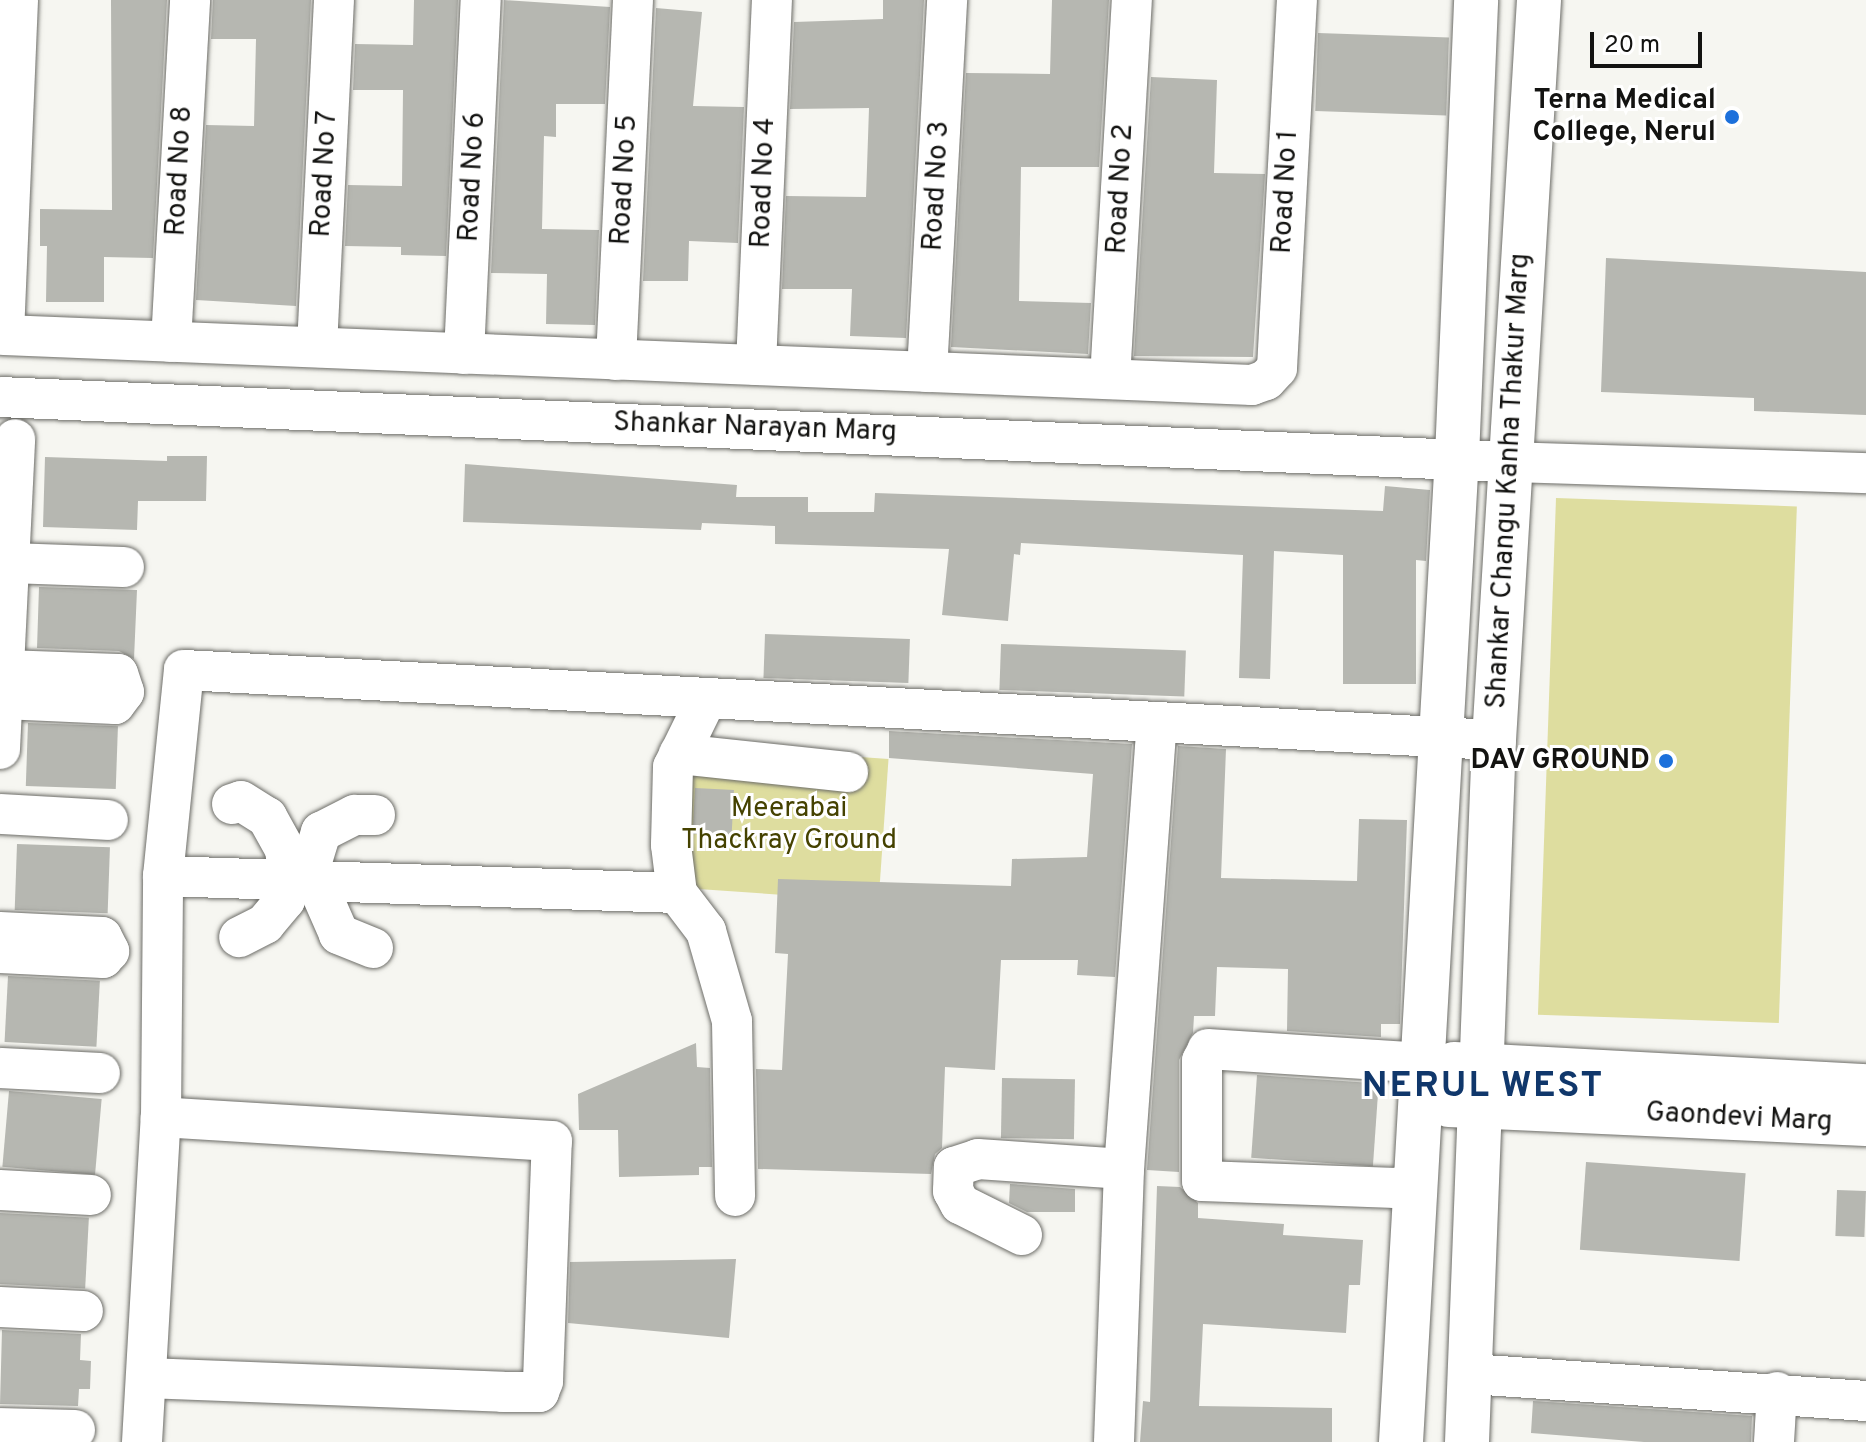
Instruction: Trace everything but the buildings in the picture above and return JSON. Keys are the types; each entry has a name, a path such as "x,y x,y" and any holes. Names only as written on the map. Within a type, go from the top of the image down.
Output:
{"street":[{"path":"18,0 4,335 1110,379"},
{"name":"Road No 8","path":"171,342 190,0"},
{"name":"Road No 7","path":"317,347 334,0"},
{"name":"Road No 6","path":"464,354 481,0"},
{"name":"Road No 5","path":"616,360 633,0"},
{"name":"Road No 4","path":"756,365 772,0"},
{"name":"Road No 3","path":"927,372 947,0"},
{"name":"Road No 2","path":"1110,379 1132,0"},
{"name":"Road No 1","path":"1110,379 1252,385 1266,380 1277,368 1297,0"},
{"name":"Shankar Changu Kanha Thakur Marg","path":"1401,1442 1457,457 1476,0"},
{"name":"Shankar Changu Kanha Thakur Marg","path":"1467,1442 1494,740 1539,0"},
{"path":"0,397 8,424 9,563 0,749"},
{"name":"Shankar Narayan Marg","path":"0,397 1457,457 1509,462 1866,473"},
{"path":"9,563 124,567"},
{"path":"142,1442 161,1117 163,876 184,670 1494,740"},
{"path":"707,698 673,767 671,845 677,893 706,931 732,1021 735,1196"},
{"path":"1114,1442 1124,1169 1157,722"},
{"path":"679,754 848,772"},
{"path":"232,804 241,801 267,817 301,881 339,934 373,948"},
{"path":"0,814 108,820"},
{"path":"239,937 265,924 301,881 321,832 355,815 375,815"},
{"path":"163,876 677,893"},
{"path":"0,932 102,937 109,951 103,958 0,953"},
{"path":"1417,1183 1396,1188 1294,1169 1202,1181 1217,1125 1202,1061 1208,1049 1422,1084"},
{"path":"0,1068 100,1073"},
{"name":"Gaondevi Marg","path":"1422,1084 1866,1086"},
{"name":"Gaondevi Marg","path":"1480,1085 1866,1124"},
{"path":"146,1378 503,1392 539,1392 543,1381 552,1141 161,1117"},
{"path":"1022,1235 960,1204 953,1191 954,1167 978,1159 1124,1169"},
{"path":"0,1190 91,1195"},
{"path":"0,1307 83,1311"},
{"path":"1407,1319 1472,1321"},
{"path":"1470,1374 1777,1392 1866,1401"},
{"path":"1774,1442 1777,1392"},
{"path":"0,1428 75,1430"}],"green space":[{"name":"DAV GROUND","path":"1556,498 1797,506 1779,1023 1538,1015"},
{"name":"Meerabai Thackray Ground","path":"690,745 889,759 879,902 680,888"}],"place":[{"name":"Terna Medical College, Nerul","path":"1732,117"},
{"name":"DAV GROUND","path":"1666,761"}],"district":[{"name":"NERUL WEST","path":"1483,1088"}]}
